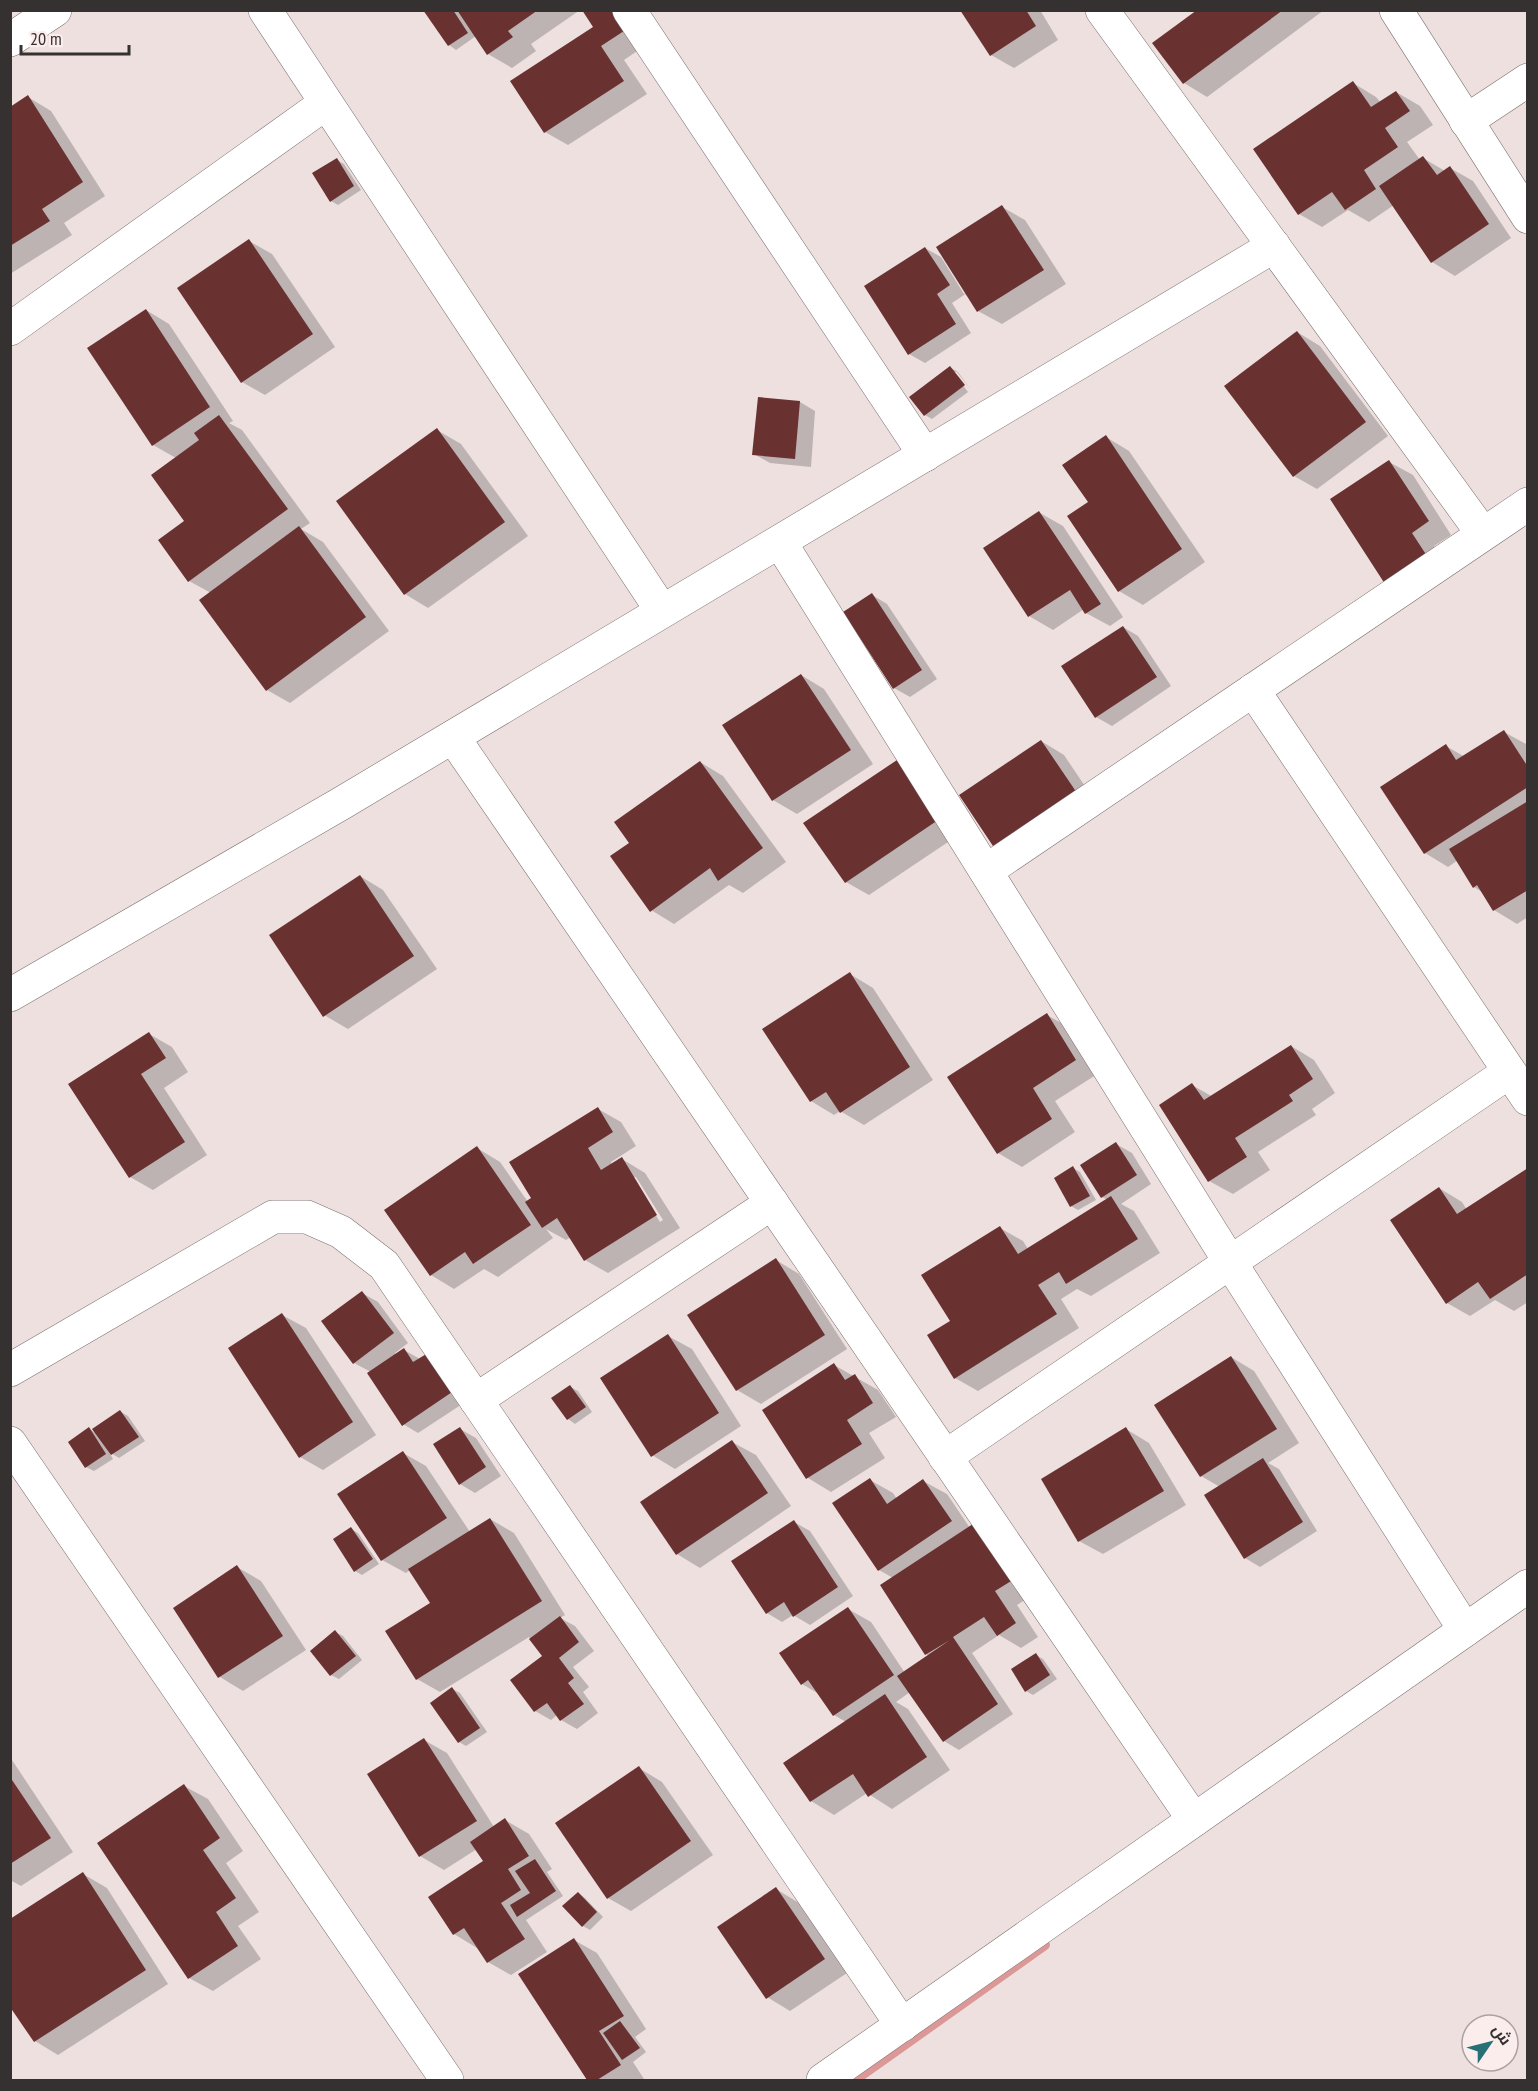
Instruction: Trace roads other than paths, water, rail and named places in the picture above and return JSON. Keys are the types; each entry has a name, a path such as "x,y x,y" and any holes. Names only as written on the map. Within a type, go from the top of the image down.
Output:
{"street":[{"path":"265,10 662,612"},
{"path":"629,10 925,455"},
{"path":"1102,10 1484,534"},
{"path":"1396,10 1527,217"},
{"path":"10,40 43,14"},
{"path":"1466,121 1527,80"},
{"path":"10,329 326,103"},
{"path":"10,995 453,737 1274,246"},
{"path":"986,871 1527,504"},
{"path":"780,542 1230,1262 1465,1630"},
{"path":"1253,690 1527,1099"},
{"path":"453,737 1194,1820"},
{"path":"945,1457 1509,1072"},
{"path":"476,1400 772,1203"},
{"path":"10,1370 273,1216 307,1216 341,1232 384,1264 902,2025"},
{"path":"10,1443 447,2080"},
{"path":"823,2080 1527,1586"}],"waterway":[{"path":"855,2080 1045,1945"}]}
